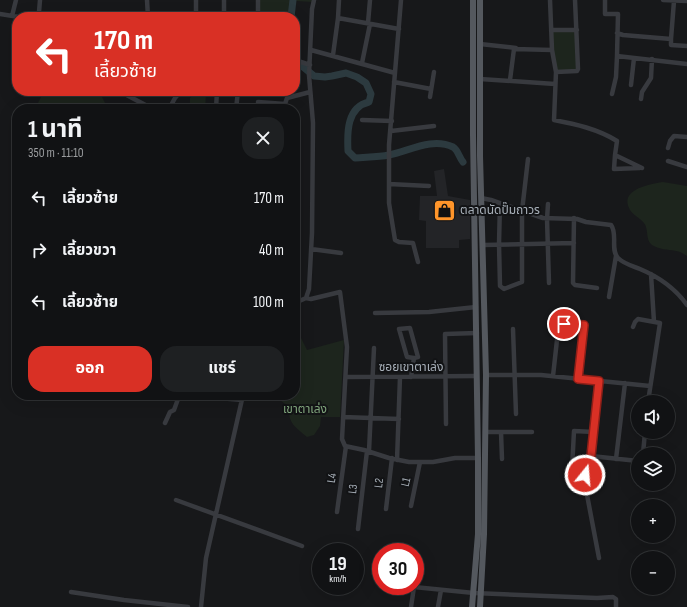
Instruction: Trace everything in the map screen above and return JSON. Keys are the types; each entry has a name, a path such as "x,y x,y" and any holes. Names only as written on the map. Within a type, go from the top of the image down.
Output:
{"main road":[{"path":"473,0 473,134 478,458 477,593 480,607"},
{"path":"472,607 477,593 484,534 486,375 481,198 480,0"}],"street":[{"path":"13,12 16,0"},
{"path":"38,12 40,0"},
{"path":"147,0 148,12"},
{"path":"196,0 196,12"},
{"path":"224,0 224,12"},
{"path":"258,0 258,12"},
{"path":"300,301 306,298 309,289 311,249 314,136 309,75 312,9 314,0"},
{"path":"333,55 338,18 338,0"},
{"path":"362,63 369,24 370,0"},
{"path":"401,0 389,145 389,203 394,236 398,242 413,243 418,262"},
{"path":"550,0 552,50 556,72 554,120 572,123 609,136 617,141 615,155 614,169 642,168 615,155"},
{"path":"556,72 577,71 575,0"},
{"path":"605,0 605,14 618,14 616,77 612,94"},
{"path":"663,0 687,1"},
{"path":"674,1 671,45 687,46"},
{"path":"0,14 12,16"},
{"path":"338,18 399,29"},
{"path":"551,30 577,30"},
{"path":"617,33 623,35 671,38"},
{"path":"480,44 552,50"},
{"path":"510,80 513,50 516,48"},
{"path":"311,50 395,73"},
{"path":"617,56 687,64"},
{"path":"631,84 634,58"},
{"path":"641,100 642,92 651,78 652,60"},
{"path":"300,62 310,66"},
{"path":"430,97 434,72"},
{"path":"480,79 555,84"},
{"path":"394,82 431,89"},
{"path":"300,94 310,92"},
{"path":"129,96 144,104"},
{"path":"258,102 286,104 286,98 294,96"},
{"path":"362,120 392,121"},
{"path":"391,131 434,126"},
{"path":"668,148 670,141 674,136 687,137"},
{"path":"500,203 500,286 504,289 522,282 522,211 528,159"},
{"path":"668,161 687,167"},
{"path":"389,184 429,186"},
{"path":"481,198 547,219 574,218 586,222 611,225 613,229 616,256 609,297"},
{"path":"548,204 549,283"},
{"path":"574,218 574,285 597,288"},
{"path":"482,245 574,243"},
{"path":"311,249 341,253"},
{"path":"616,256 624,262 651,274 674,289 687,305"},
{"path":"651,274 654,322"},
{"name":"L4","path":"306,298 311,299 340,292 346,340 346,377 342,439 343,444 346,446 337,512"},
{"path":"376,313 429,312 476,307"},
{"path":"633,326 634,322 638,319 660,323 649,395"},
{"path":"564,324 584,325 578,379"},
{"path":"411,377 414,358 418,357 410,328 400,329 407,357 414,358"},
{"path":"513,329 516,414"},
{"path":"446,424 445,334 477,333"},
{"path":"553,376 557,340"},
{"name":"L3","path":"358,529 371,418 374,348"},
{"path":"486,375 553,376 650,386"},
{"name":"ซอยเขาตาเล่ง","path":"346,377 477,376"},
{"path":"397,460 400,377"},
{"path":"599,381 591,456 588,470 584,479 599,558"},
{"path":"616,458 625,383"},
{"path":"164,423 170,412 174,410 178,400"},
{"path":"201,607 206,558 243,400"},
{"path":"343,417 399,419"},
{"path":"588,470 572,469 574,431 594,432"},
{"path":"485,432 532,432"},
{"path":"501,432 502,460"},
{"path":"346,446 397,460 433,462 455,458 478,458"},
{"path":"591,456 631,460"},
{"name":"L2","path":"386,509 392,458"},
{"name":"L1","path":"411,506 420,462"},
{"path":"176,500 302,546"},
{"path":"411,607 414,587 477,593 597,598 613,597 616,599 616,607"},
{"path":"438,607 441,590"},
{"path":"71,592 188,607"}],"shaded area":[{"name":"ตลาดนัดปั๊มถาวร","path":"444,169 448,196 470,200 470,239 459,240 459,248 426,248 426,221 419,220 420,196 437,196 434,171"}],"green space":[{"path":"258,0 314,0 314,2 295,1 294,12 259,12"},
{"path":"551,30 577,30 578,69 556,72"},
{"path":"42,96 102,96 106,104 38,104"},
{"path":"192,96 206,96 205,104 190,104 190,98"},
{"path":"663,182 687,186 687,256 679,252 661,249 652,245 648,240 645,225 631,212 627,203 628,197 632,192 644,186"},
{"name":"เขาตาเล่ง","path":"300,336 307,350 344,340 340,417 321,417 320,426 314,435 307,437 291,421 288,406 280,400 300,400"}],"waterway":[{"path":"292,12 293,0"},
{"path":"300,64 314,76 325,77 346,73 357,77 366,83 371,94 369,102 356,109 352,115 348,128 348,151 355,158 389,155 437,143 453,147 463,162"}],"place":[{"name":"ตลาดนัดปั๊มถาวร","path":"445,210"}],"route":[{"path":"564,324 584,325 578,379 599,381 591,456 589,468 585,475"}]}
